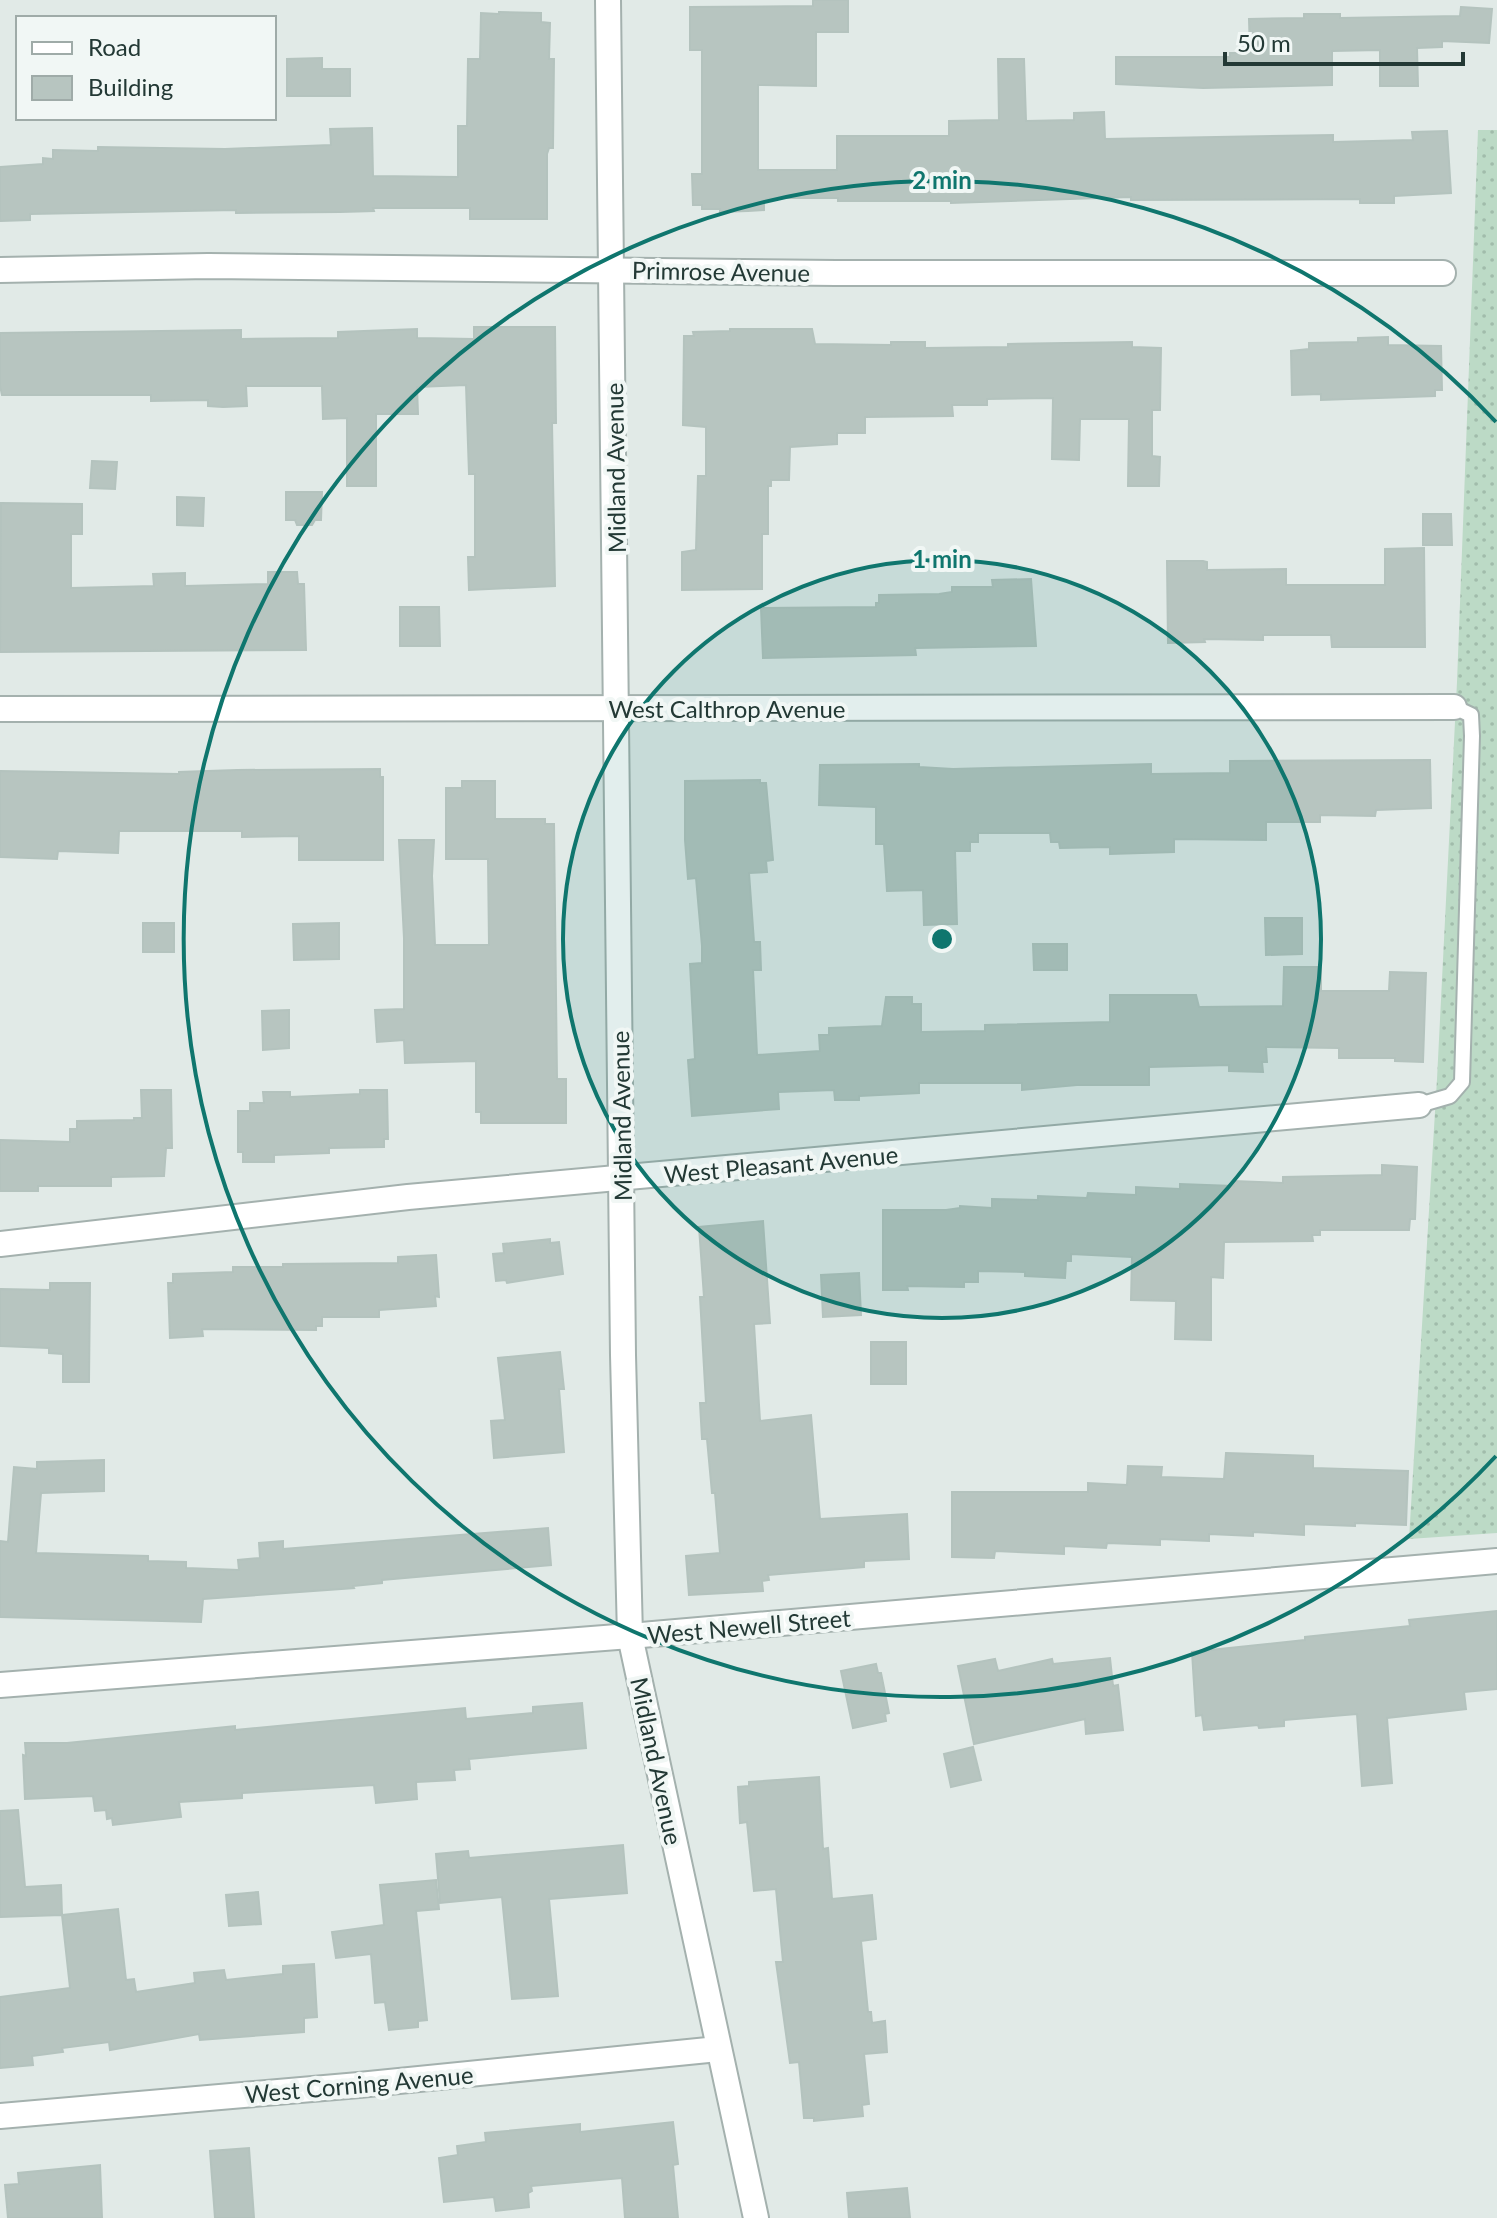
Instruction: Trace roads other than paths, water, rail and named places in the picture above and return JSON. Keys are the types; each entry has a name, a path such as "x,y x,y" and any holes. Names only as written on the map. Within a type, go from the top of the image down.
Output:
{"street":[{"name":"Midland Avenue","path":"608,0 630,1636 756,2218"},
{"name":"Primrose Avenue","path":"0,270 208,266 836,273 1443,273"},
{"name":"West Calthrop Avenue","path":"0,709 1454,707"},
{"name":"West Pleasant Avenue","path":"0,1244 408,1197 1419,1105"},
{"name":"West Newell Street","path":"0,1685 630,1636 1497,1561"},
{"name":"West Corning Avenue","path":"0,2116 359,2085 718,2049"}],"lane":[{"path":"1419,1105 1450,1096 1462,1082 1472,736 1471,715 1454,707"}]}
